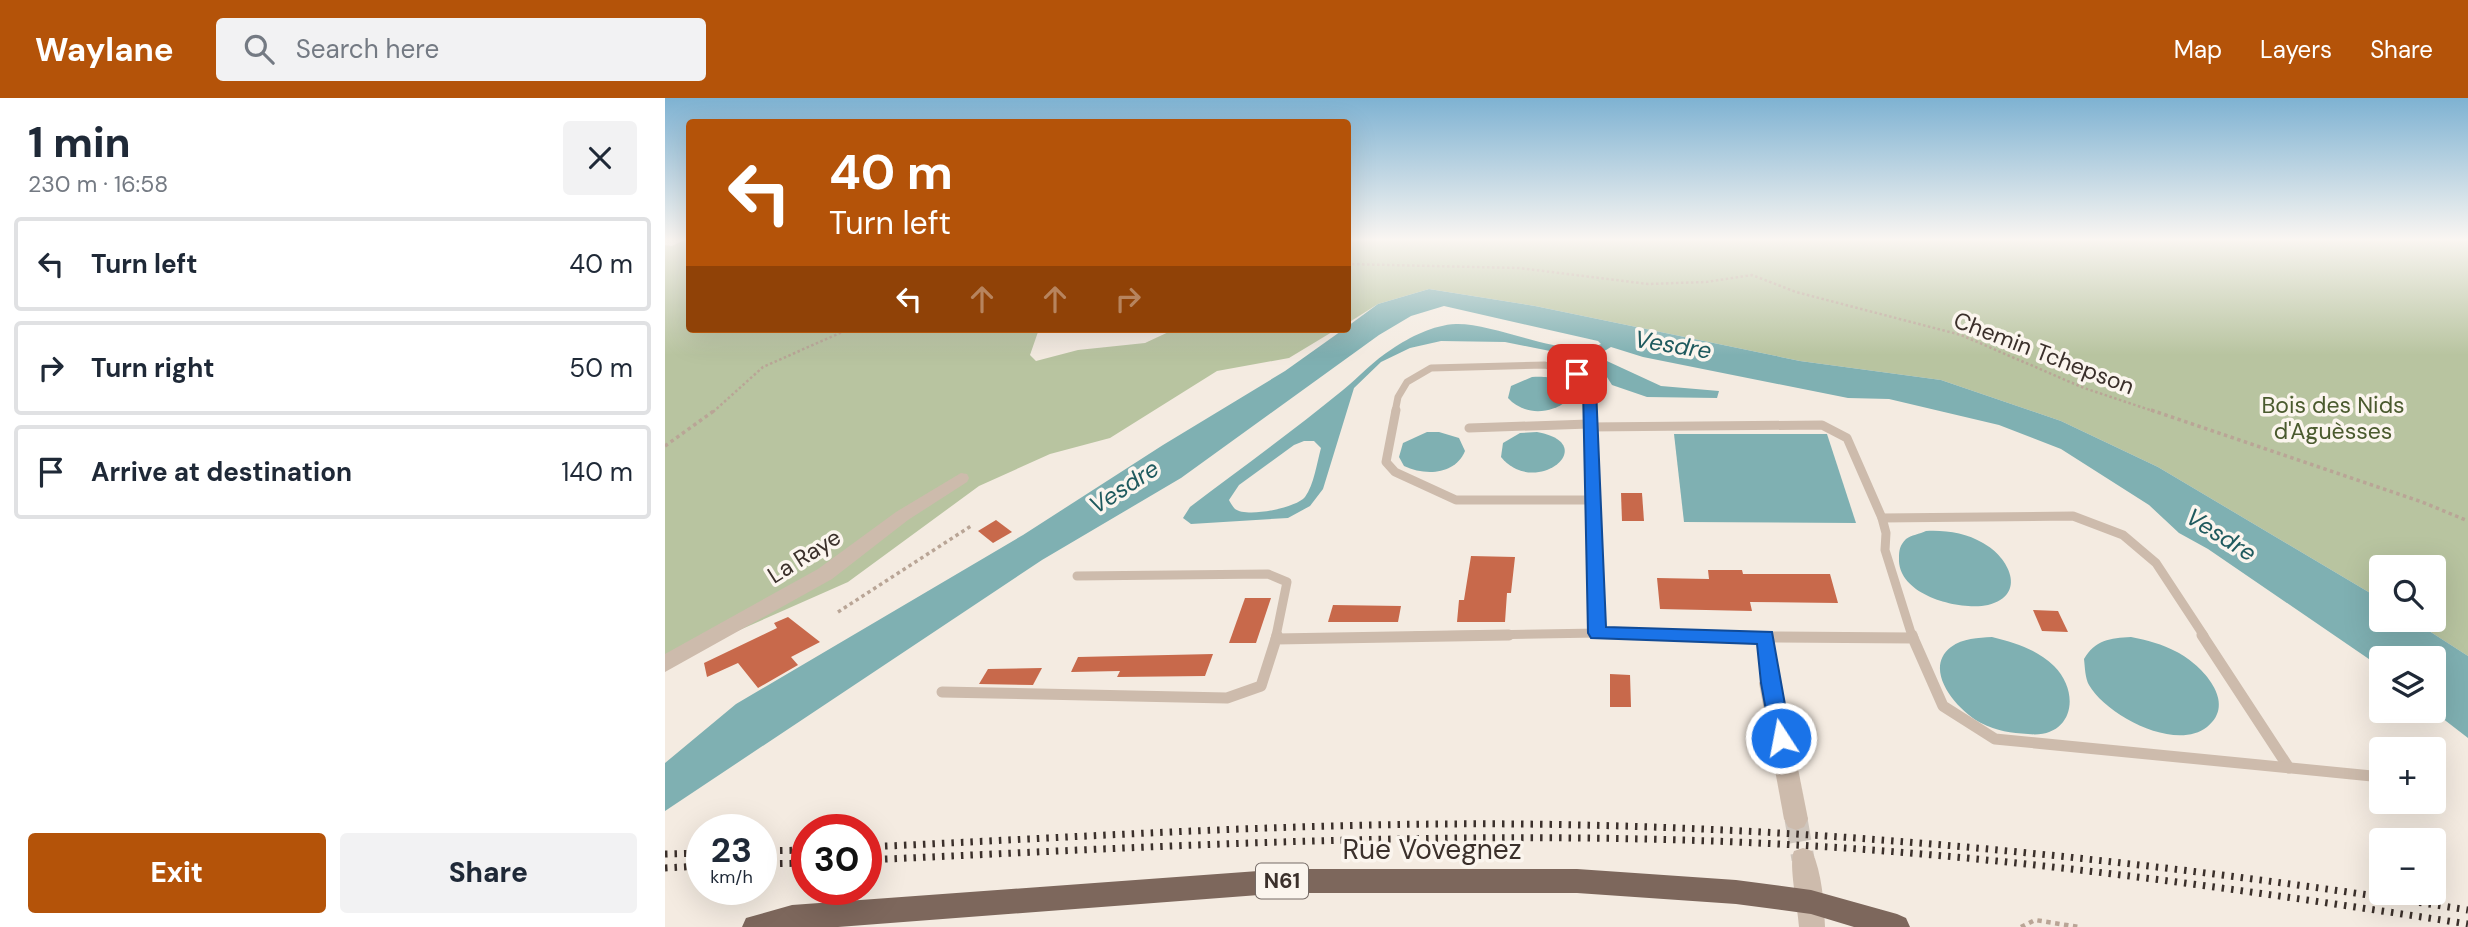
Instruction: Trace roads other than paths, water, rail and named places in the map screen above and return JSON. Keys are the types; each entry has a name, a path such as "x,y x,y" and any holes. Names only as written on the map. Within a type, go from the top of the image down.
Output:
{"main road":[{"name":"Rue Vovegnez","path":"755,927 792,918 1285,881 1577,881 1736,892 1811,915 1897,927"}],"street":[{"name":"La Raye","path":"665,664 825,574 902,516 961,478"},
{"path":"1770,683 1796,819"},
{"path":"1803,859 1811,915"}],"lane":[{"path":"1592,500 1456,500 1395,472 1386,463 1398,397 1407,382 1431,368 1545,365 1577,374 1589,388 1598,633"},
{"path":"1469,428 1822,425 1847,438 1882,518 1886,533 1885,550 1913,638 1943,706 1995,739 2369,776"},
{"path":"1882,518 2073,516 2123,535 2156,563 2289,768"},
{"path":"942,692 1227,698 1261,686 1276,639 1287,582 1268,574 1077,576"},
{"path":"1276,639 1598,633 1913,638"},
{"path":"1766,637 1770,683"}],"water":[{"name":"Vesdre","path":"1429,289 1535,306 1800,361 1941,380 2061,421 2158,467 2369,592 2369,632 2431,632 2468,656 2468,738 2446,721 2446,646 2369,646 2369,659 2208,549 2179,533 2149,505 2061,449 1999,425 1889,399 1848,398 1643,357 1611,347 1596,356 1661,386 1719,391 1717,398 1647,397 1612,385 1605,374 1584,360 1570,355 1505,342 1441,341 1410,348 1381,362 1354,388 1323,489 1310,506 1288,518 1191,524 1183,518 1190,507 1324,405 1379,358 1422,332 1456,324 1473,325 1570,347 1587,348 1601,344 1598,341 1444,306 1411,316 1379,335 1181,478 1042,560 665,811 665,763 736,704 1023,535 1285,371 1338,333 1351,333 1351,324 1378,304","holes":["1304,441 1314,441 1321,448 1313,480 1305,497 1292,505 1260,512 1241,512 1234,508 1229,500 1239,485 1294,445"]},
{"path":"1532,377 1548,377 1563,384 1569,393 1567,401 1544,411 1529,410 1514,404 1508,398 1511,386"},
{"path":"1427,432 1439,432 1459,438 1465,451 1454,465 1430,472 1404,466 1399,457 1403,443"},
{"path":"1537,432 1556,438 1564,447 1564,456 1557,465 1545,471 1530,472 1515,468 1501,457 1503,443 1520,433"},
{"path":"1674,434 1827,434 1856,523 1684,522"},
{"path":"1926,531 1963,535 1992,549 2007,566 2011,585 2008,593 1988,605 1976,606 1947,603 1919,591 1908,582 1901,571 1899,552 1906,539"},
{"path":"1992,637 2033,651 2054,666 2063,677 2070,701 2063,722 2055,729 2043,734 2028,734 1993,728 1972,718 1954,700 1942,678 1940,667 1943,656 1951,647 1961,642"},
{"path":"2131,637 2177,652 2206,675 2218,696 2219,707 2216,717 2207,727 2193,734 2160,733 2125,718 2098,696 2088,682 2084,659 2093,648 2104,641"}],"tunnel":[{"path":"1796,819 1803,859"}],"railway":[{"path":"882,846 1357,825 1520,824 1639,827 1758,832 1995,850 2232,876 2468,910"},
{"path":"882,859 1436,838 1778,844 2038,865 2210,886 2468,924"},
{"path":"777,851 791,850"},
{"path":"665,854 686,853"},
{"path":"777,864 791,863"},
{"path":"665,868 686,867"}],"park label":[{"name":"Bois des Nids d'Aguèsses","path":"2333,418"}]}
